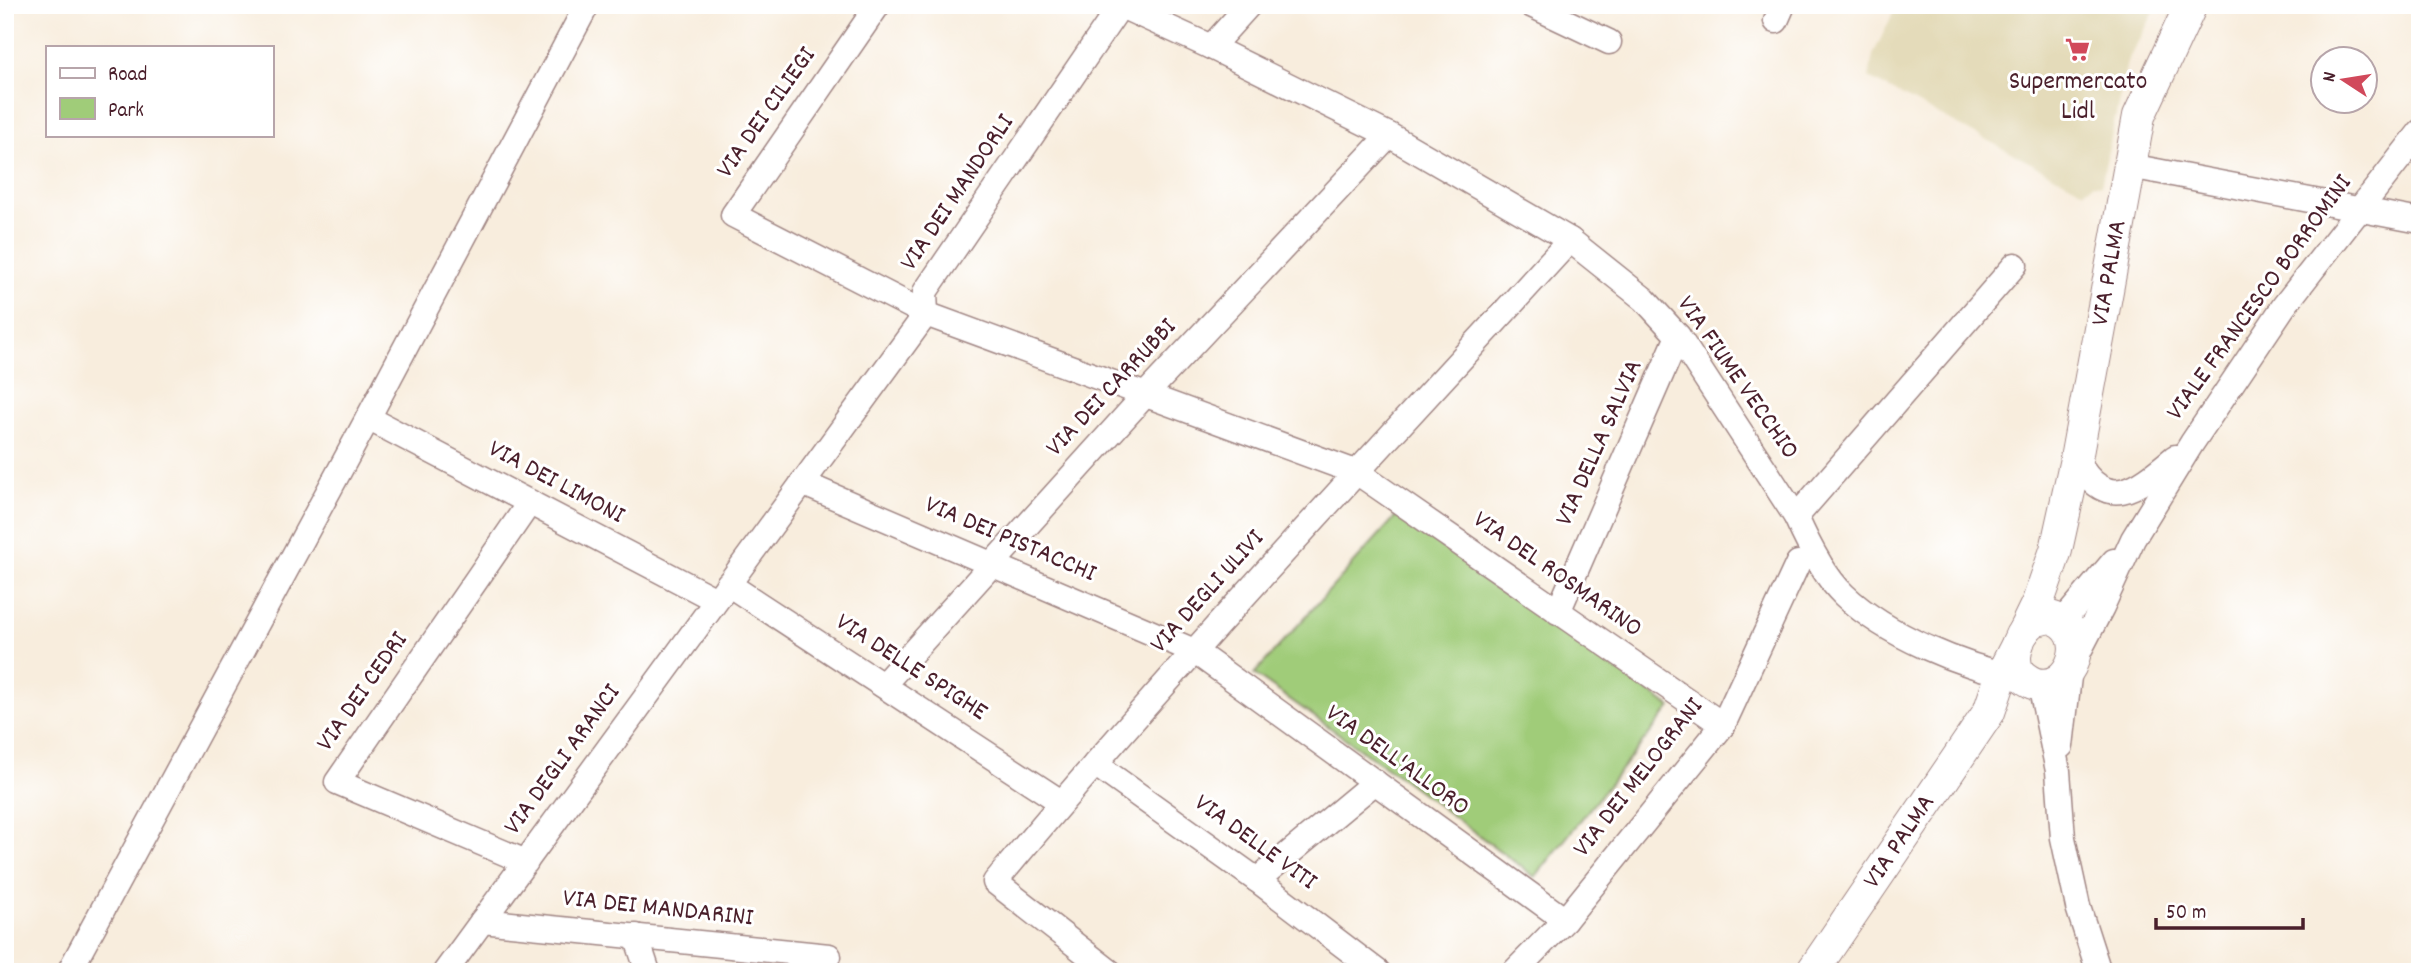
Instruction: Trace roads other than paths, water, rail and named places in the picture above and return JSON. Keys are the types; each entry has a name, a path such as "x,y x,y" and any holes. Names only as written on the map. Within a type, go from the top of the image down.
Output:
{"main road":[{"name":"VIA PALMA","path":"2056,550 2076,458 2139,116 2191,5"},
{"path":"2056,550 2061,620"},
{"path":"2020,638 2035,620 2050,617 2061,620 2071,630 2075,646 2071,666 2065,676 2052,683 2027,681 2017,668 2020,638 2038,602 2056,550"},
{"name":"VIA PALMA","path":"1812,972 1989,712 2027,681"}],"street":[{"path":"69,972 587,5"},
{"name":"VIA DEI CILIEGI","path":"878,5 733,215 926,314"},
{"name":"VIA DEI MANDORLI","path":"722,592 926,314 925,292 1120,5"},
{"name":"VIA FIUME VECCHIO","path":"1120,5 1389,135 1570,240 1644,299 1678,336 1796,517 1808,545 1843,594 1889,630 1956,658 2027,681"},
{"path":"1211,47 1249,5"},
{"path":"1531,5 1609,42"},
{"name":"VIALE FRANCESCO BORROMINI","path":"2133,539 2192,443 2284,306 2420,132"},
{"name":"VIA DEI CARRUBBI","path":"883,685 1145,395 1389,135"},
{"path":"2130,166 2420,221"},
{"name":"VIA DEGLI ULIVI","path":"1110,972 995,882 1061,802 1194,652 1570,240"},
{"path":"1796,517 2015,265"},
{"name":"VIA DEL ROSMARINO","path":"926,314 1358,473 1723,725"},
{"name":"VIA DELLA SALVIA","path":"1558,612 1678,336"},
{"name":"VIA DEI LIMONI","path":"368,418 530,502 722,592"},
{"path":"2076,458 2086,477 2102,487 2122,493 2142,484 2192,443"},
{"name":"VIA DEI PISTACCHI","path":"802,483 1194,652"},
{"name":"VIA DEI CEDRI","path":"526,862 337,782 530,502"},
{"path":"2061,620 2133,539"},
{"path":"2057,771 2071,666 2133,539"},
{"name":"VIA DEI MELOGRANI","path":"1514,972 1565,919 1723,725 1798,563"},
{"name":"VIA DELLE SPIGHE","path":"722,592 883,685 1061,802"},
{"name":"VIA DEGLI ARANCI","path":"445,972 722,592"},
{"path":"1956,658 1981,658 1999,652 2020,638"},
{"name":"VIA DELL'ALLORO","path":"1194,652 1565,919"},
{"path":"1956,658 1973,672 1984,687 1989,712"},
{"path":"2027,681 2046,709 2057,771 2066,850 2078,907 2099,972"},
{"name":"VIA DELLE VITI","path":"1095,764 1378,972"},
{"path":"1256,880 1375,782"},
{"name":"VIA DEI MANDARINI","path":"482,921 829,956"},
{"path":"636,936 648,972"}],"place":[{"name":"Supermercato Lidl","path":"2078,50"}]}
